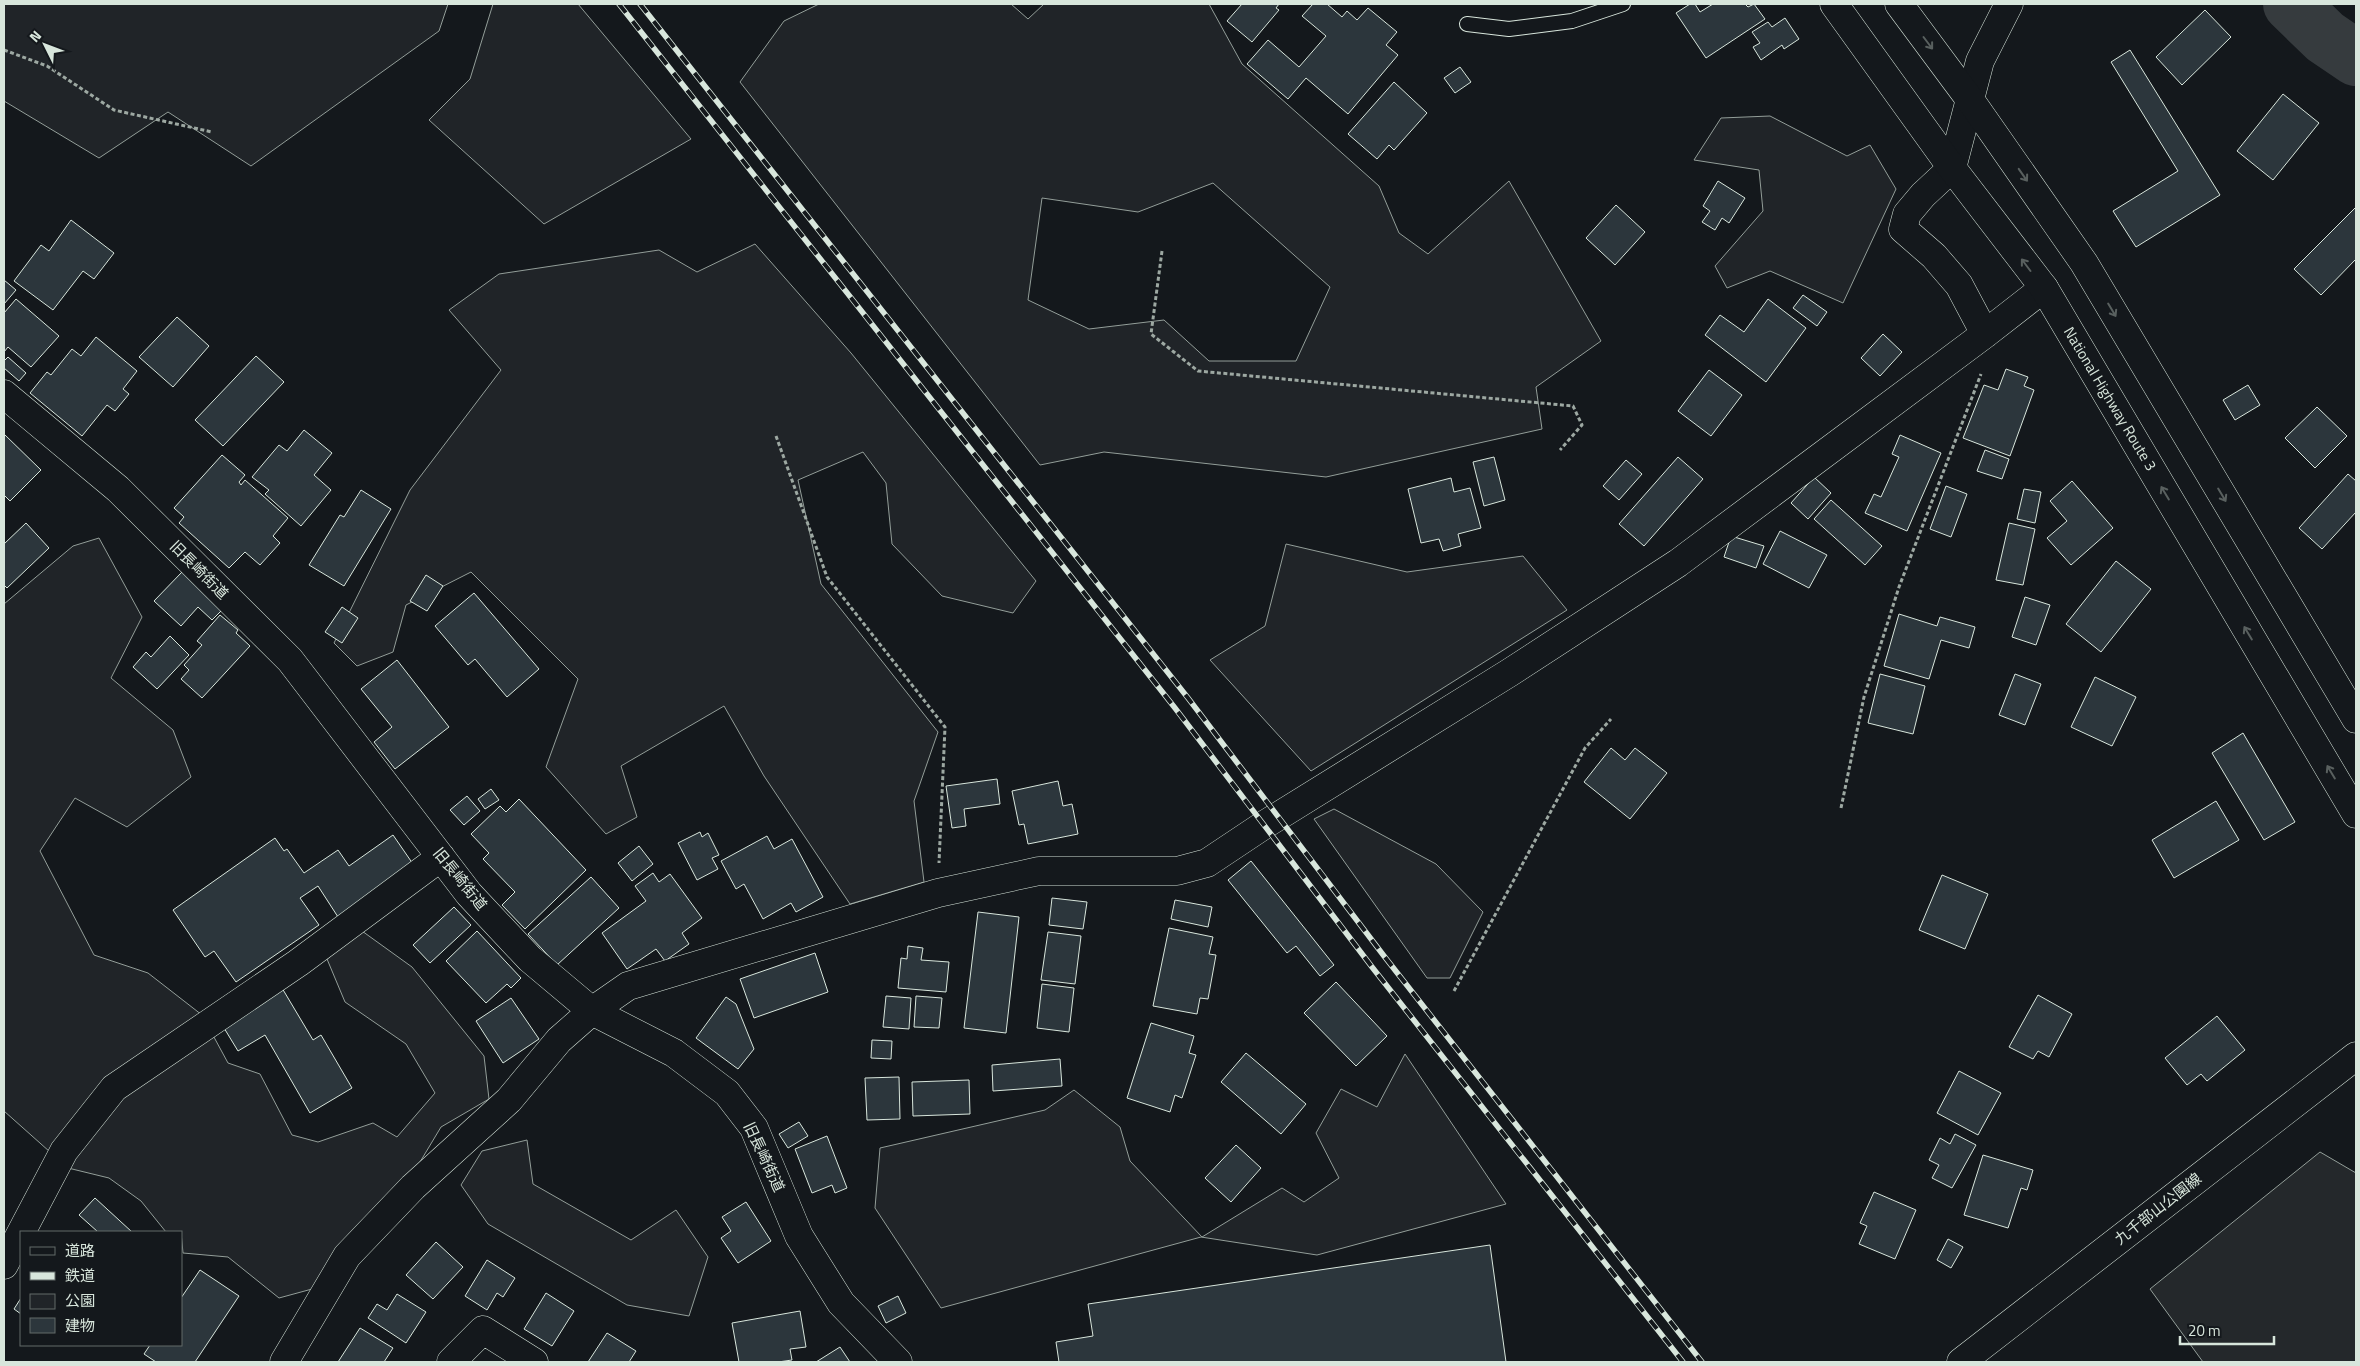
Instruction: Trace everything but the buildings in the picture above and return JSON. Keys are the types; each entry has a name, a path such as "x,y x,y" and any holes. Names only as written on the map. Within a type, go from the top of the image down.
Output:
{"main road":[{"name":"National Highway Route 3","path":"1834,4 1952,168 2044,288 2356,814"},
{"path":"1899,4 1971,101 2084,264 2356,719"},
{"path":"1986,334 1959,285 1934,256 1903,229 1907,214 1952,168 1980,61 2009,4"},
{"path":"284,1362 347,1256 413,1188 509,1100 559,1040 592,1011 628,986 938,893 1038,871 1177,871 1207,863 1264,825 1509,673 1678,563 1986,334 2044,288"},
{"name":"旧長崎街道","path":"4,394 118,489 290,660 468,894 530,959 592,1011 674,1053 727,1093 754,1128 800,1236 841,1304 898,1362"},
{"path":"22,1231 64,1150 114,1088 298,963 441,857"},
{"name":"九千部山公園線","path":"1961,1362 2356,1056"},
{"path":"4,1265 20,1234"},
{"path":"451,1362 483,1330 534,1362"}],"lane":[{"path":"1467,24 1509,29 1572,21 1623,4"}],"path":[{"path":"4,50 47,66 114,110 212,132"},
{"path":"1162,251 1151,334 1198,371 1573,406 1582,425 1560,450"},
{"path":"1841,808 1864,697 1899,587 1980,378 1986,334"},
{"path":"776,436 827,577 945,727 938,893"},
{"path":"1454,990 1585,748 1611,718"}],"green space":[{"path":"4,4 448,4 439,31 251,166 168,112 99,158 4,101"},
{"path":"493,4 578,4 691,139 544,224 429,120 470,79"},
{"path":"819,4 1011,4 1028,19 1044,4 1209,4 1242,64 1379,186 1399,233 1428,254 1509,181 1601,341 1536,387 1542,429 1326,477 1104,452 1040,465 740,82 784,21","holes":["1213,183 1330,287 1296,361 1209,361 1164,320 1089,329 1028,300 1042,198 1138,212"]},
{"path":"1770,116 1847,156 1870,145 1896,189 1843,303 1770,271 1727,288 1715,266 1763,211 1759,170 1694,160 1721,118"},
{"path":"755,244 851,353 1036,581 1013,613 942,596 892,544 886,483 863,452 798,480 821,584 938,732 914,801 924,882 850,904 764,776 724,706 621,766 637,817 606,834 546,767 578,679 471,572 406,605 393,652 357,666 334,643 410,490 501,370 449,310 499,274 659,250 697,272"},
{"path":"99,538 142,617 111,678 173,730 191,777 127,827 75,798 40,851 94,955 148,973 202,1015 228,1063 260,1074 292,1135 318,1142 373,1123 397,1137 435,1093 406,1044 345,1002 327,959 362,931 412,967 484,1056 489,1099 441,1127 414,1172 312,1289 279,1298 228,1257 183,1253 182,1231 165,1231 141,1201 109,1178 68,1168 4,1111 4,604 73,546"},
{"path":"1286,544 1407,572 1523,556 1567,610 1311,771 1210,660 1265,626"},
{"path":"1334,809 1436,864 1483,912 1450,978 1427,978 1314,819"},
{"path":"1405,1054 1506,1204 1317,1255 1201,1237 941,1308 875,1208 880,1148 1045,1110 1074,1090 1120,1127 1130,1161 1202,1237 1282,1188 1304,1202 1339,1178 1316,1133 1341,1089 1377,1107"},
{"path":"527,1140 533,1184 631,1240 676,1210 708,1257 689,1316 627,1305 488,1224 461,1185 482,1151"}],"shaded area":[{"path":"2320,1152 2356,1173 2356,1362 2203,1362 2150,1289"}],"waterway":[{"path":"2291,4 2325,37 2356,58"}],"railway":[{"path":"619,4 1175,708 1372,967 1683,1362"},
{"path":"640,4 1188,698 1384,956 1702,1362"}]}
